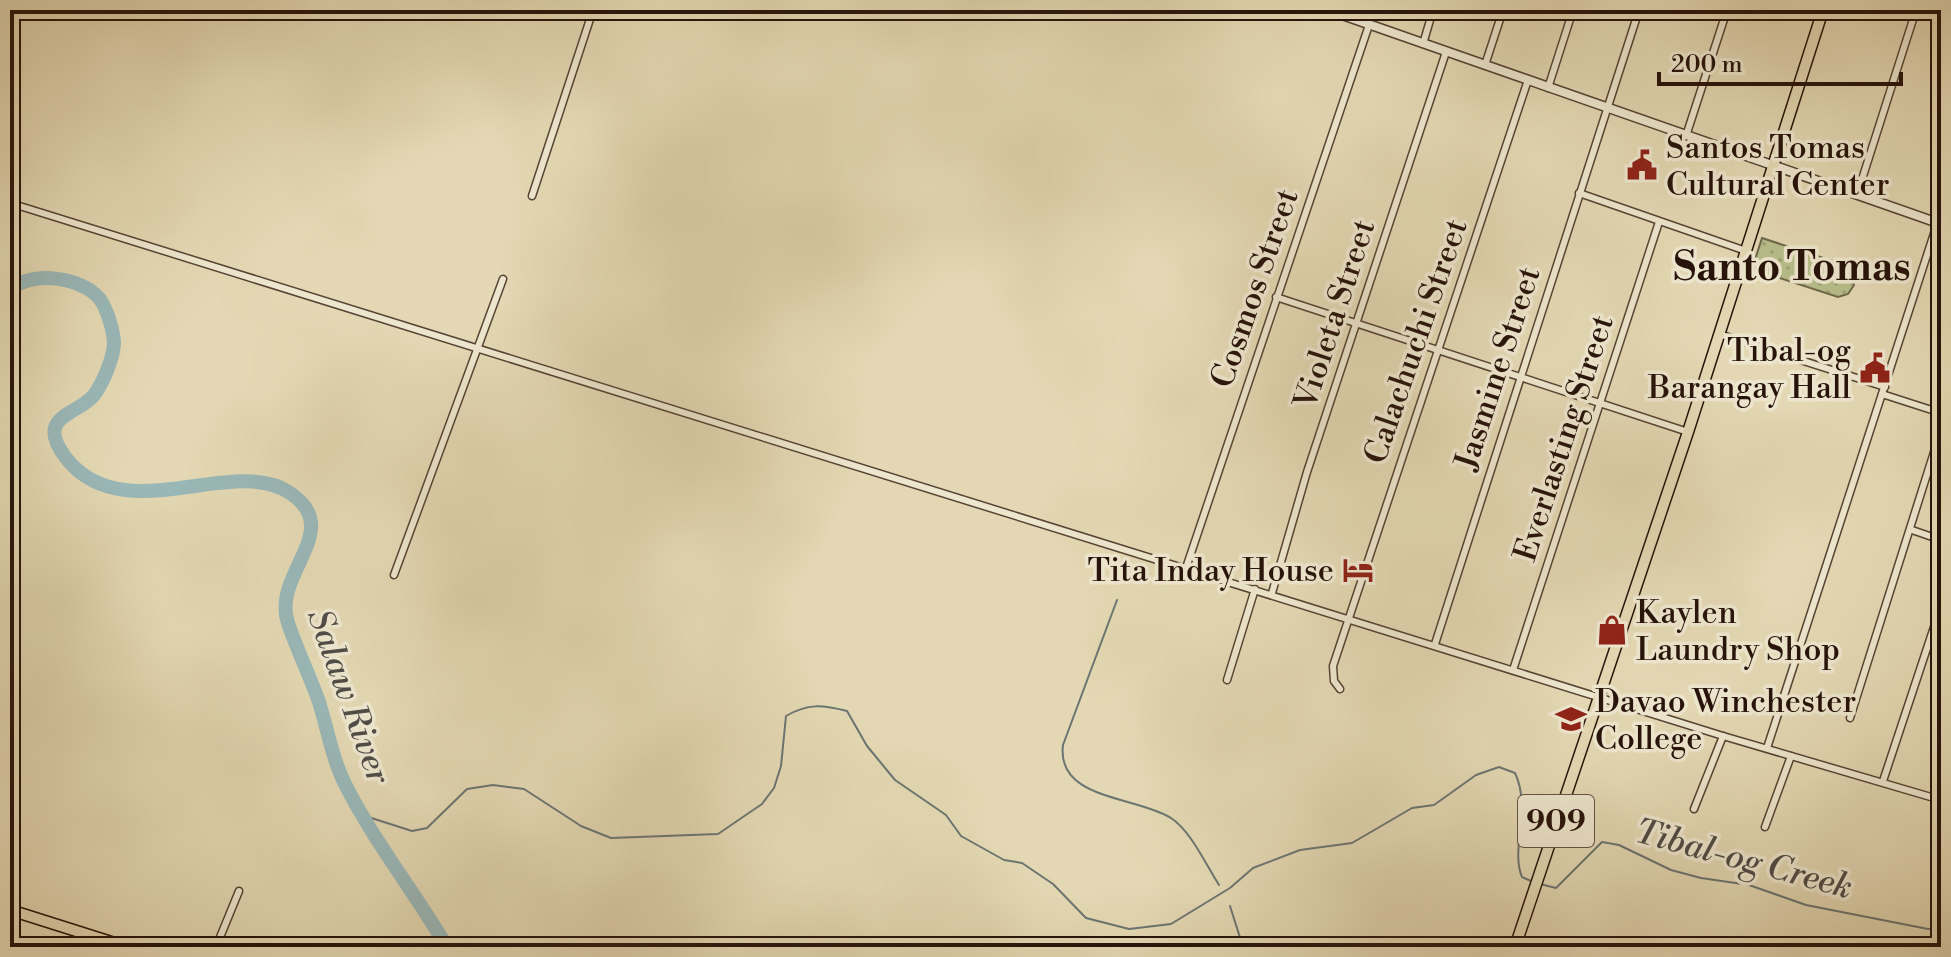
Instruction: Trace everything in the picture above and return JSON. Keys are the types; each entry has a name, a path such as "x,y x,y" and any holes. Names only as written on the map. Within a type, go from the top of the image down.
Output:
{"main road":[{"name":"909","path":"1515,947 1688,432 1823,10"},
{"path":"10,910 127,947"}],"street":[{"path":"532,196 593,10"},
{"path":"1328,10 1939,224"},
{"path":"1358,21 1362,10"},
{"path":"1423,44 1433,10"},
{"path":"1485,65 1503,10"},
{"path":"1548,88 1573,10"},
{"name":"Jasmine Street","path":"1435,644 1639,10"},
{"path":"1686,136 1727,10"},
{"path":"1857,195 1916,10"},
{"name":"Cosmos Street","path":"1186,568 1369,25"},
{"name":"Violeta Street","path":"1272,593 1446,52"},
{"name":"Calachuchi Street","path":"1340,689 1334,681 1333,666 1528,80"},
{"path":"1579,193 1746,251"},
{"path":"10,203 1350,617 1723,736 1940,797"},
{"path":"1767,748 1941,212"},
{"name":"Everlasting Street","path":"1513,670 1659,222"},
{"path":"394,575 503,279"},
{"path":"1276,297 1688,432"},
{"path":"1719,334 1941,413"},
{"path":"1850,718 1912,530 1941,430"},
{"path":"1912,530 1941,540"},
{"path":"1227,680 1255,589"},
{"path":"1883,781 1941,606"},
{"path":"1694,809 1705,788 1723,736"},
{"path":"1765,827 1791,756"},
{"path":"216,947 239,891"}],"green space":[{"path":"1762,238 1842,264 1851,271 1854,285 1848,294 1838,297 1752,269"}],"waterway":[{"name":"Salaw River","path":"10,290 30,280 68,281 91,291 105,308 114,344 107,371 94,395 62,418 56,424 54,433 66,458 90,479 117,489 147,491 239,481 266,483 290,493 305,507 311,522 309,537 289,587 286,605 288,623 319,702 342,778 370,829 447,947"},
{"path":"1117,600 1063,745 1064,763 1072,777 1085,786 1171,818 1192,840 1219,885"},
{"name":"Tibal-og Creek","path":"362,815 412,831 427,828 467,789 493,785 524,789 581,826 611,838 718,834 762,804 774,788 781,766 786,716 809,707 823,707 847,711 867,746 895,780 946,815 961,836 1004,860 1022,863 1053,884 1086,918 1129,929 1171,924 1230,888 1253,868 1300,850 1352,843 1412,808 1434,805 1476,775 1499,767 1515,773 1520,787 1519,866 1522,877 1533,882"},
{"name":"Tibal-og Creek","path":"1540,884 1556,888 1602,842 1619,845 1671,870 1749,885 1806,905 1928,929 1941,928"},
{"path":"1230,906 1243,947"}],"place":[{"name":"Santos Tomas Cultural Center","path":"1642,165"},
{"name":"Tibal-og Barangay Hall","path":"1875,368"},
{"name":"Tita Inday House","path":"1358,570"},
{"name":"Kaylen Laundry Shop","path":"1612,630"},
{"name":"Davao Winchester College","path":"1571,719"}],"district":[{"name":"Santo Tomas","path":"1792,266"}]}
